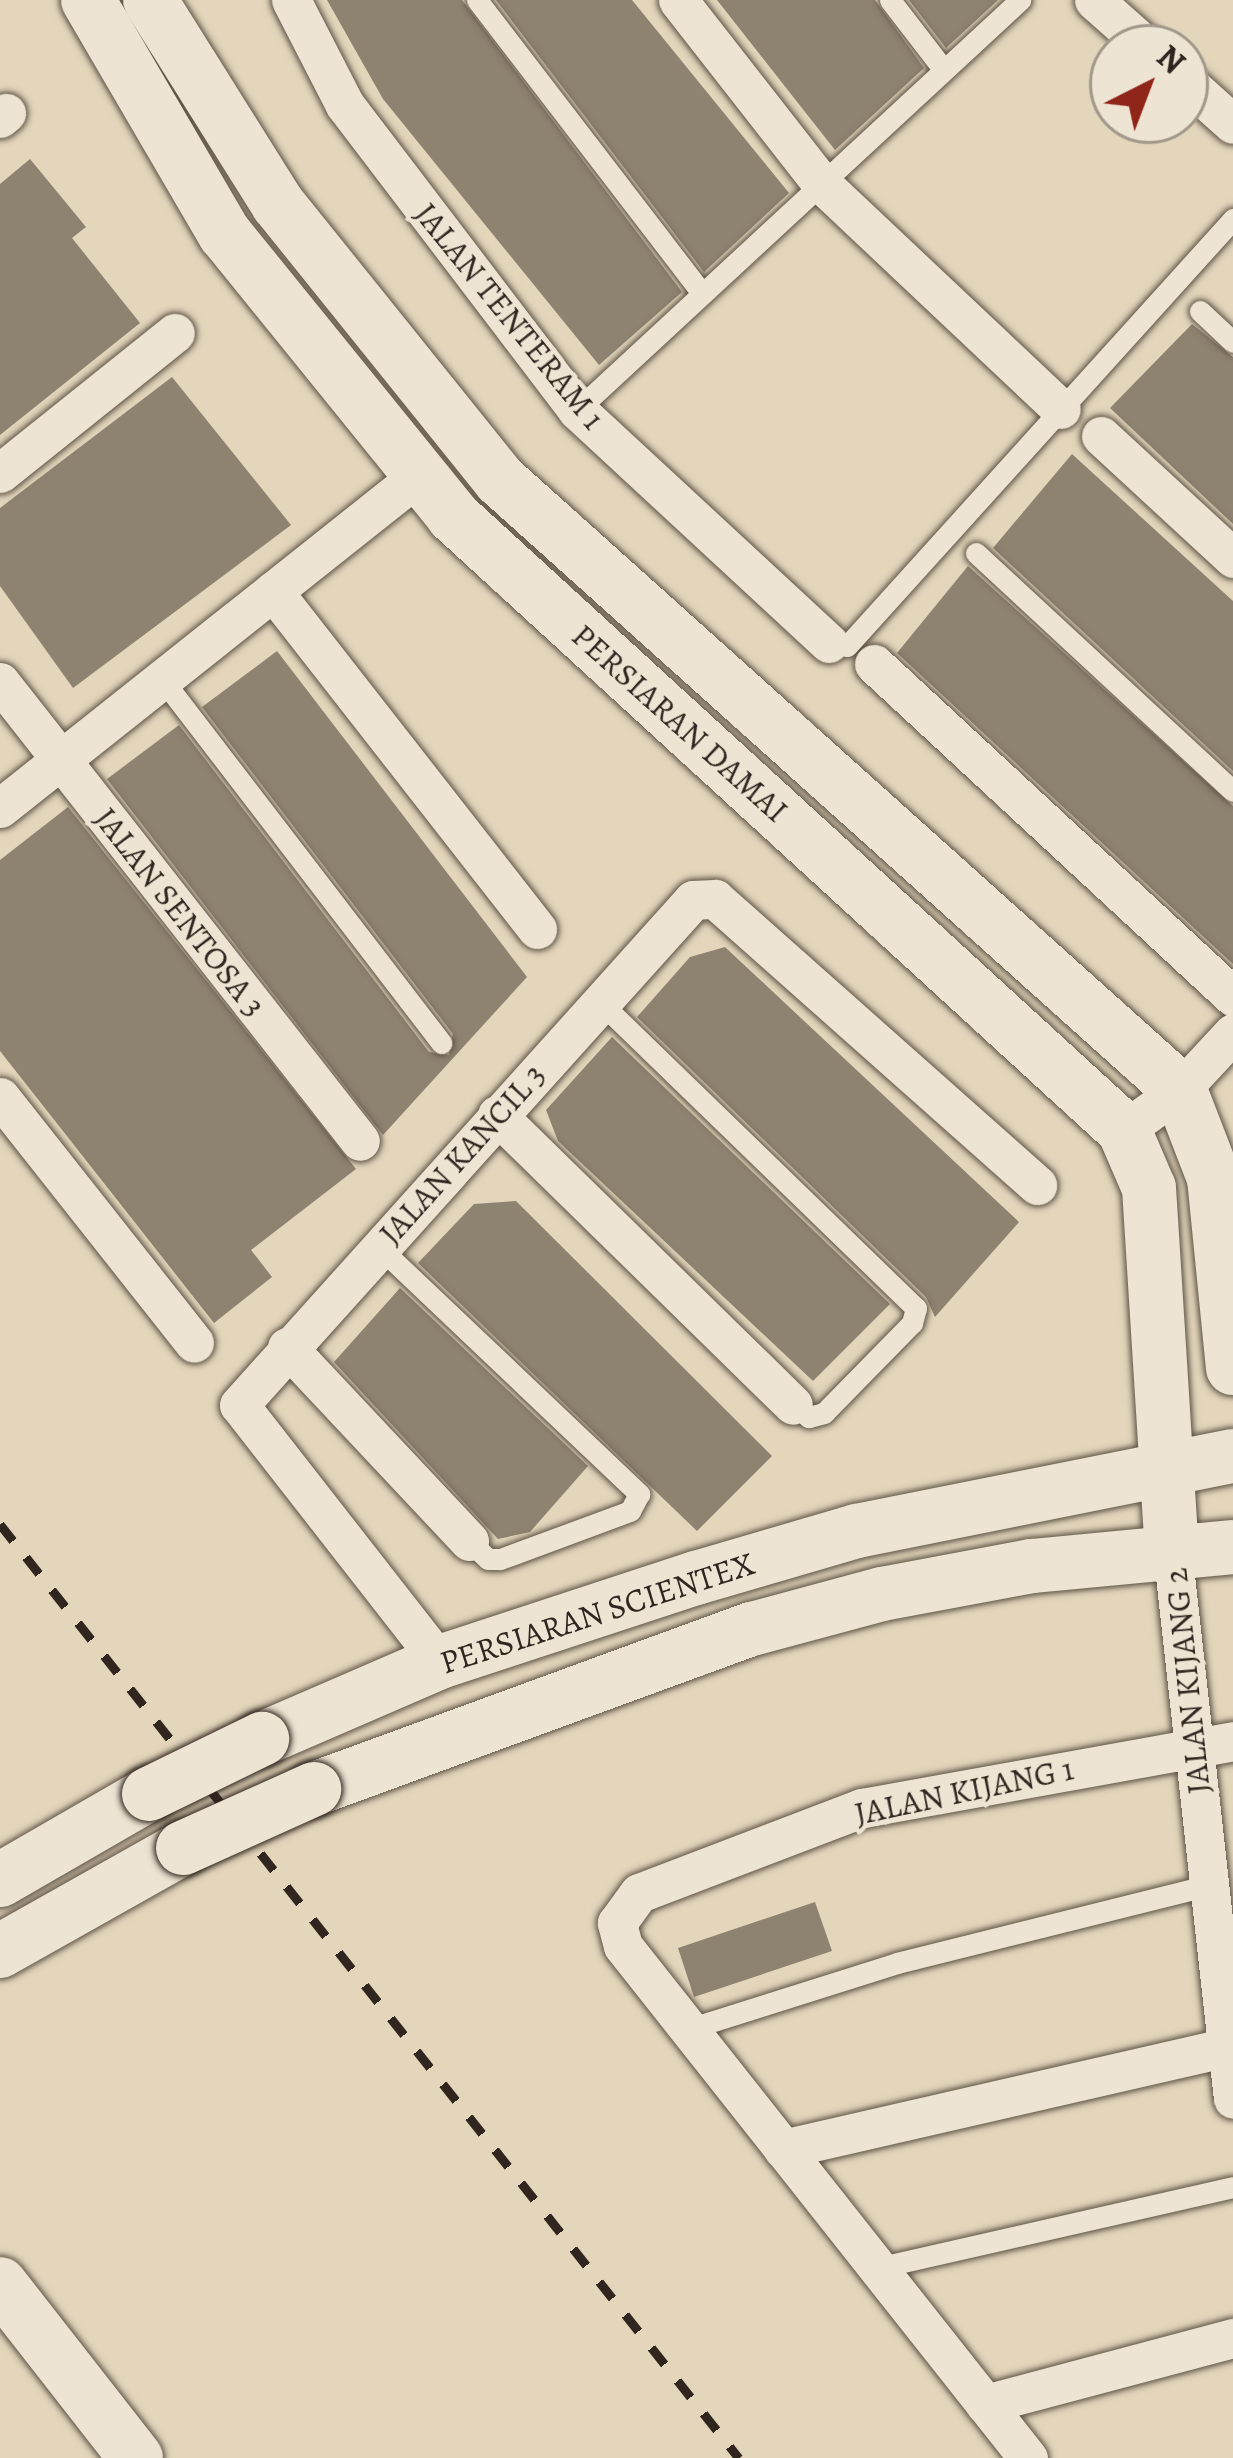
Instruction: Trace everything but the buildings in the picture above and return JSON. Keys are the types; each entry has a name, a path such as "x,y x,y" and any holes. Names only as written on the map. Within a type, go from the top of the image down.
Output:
{"main road":[{"name":"PERSIARAN DAMAI","path":"88,0 225,234 418,476 1124,1130 1149,1188 1172,1550"},
{"name":"PERSIARAN DAMAI","path":"151,0 278,204 500,480 1180,1090 1214,1178 1233,1368"},
{"name":"PERSIARAN SCIENTEX","path":"0,1880 149,1794 440,1662 857,1532 1168,1464 1233,1456"},
{"name":"PERSIARAN SCIENTEX","path":"0,1951 183,1847 314,1789 752,1629 882,1594 1172,1550 1233,1547"},
{"path":"8,2312 136,2458"}],"street":[{"name":"JALAN TENTERAM 1","path":"290,0 345,105 577,410 829,644"},
{"path":"678,0 822,184 1061,409"},
{"path":"1094,0 1121,24"},
{"path":"1209,102 1233,124"},
{"path":"0,473 175,333"},
{"path":"1101,436 1233,558"},
{"path":"0,808 418,476"},
{"path":"273,591 537,929"},
{"path":"874,664 1233,997"},
{"name":"JALAN SENTOSA 3","path":"0,682 360,1141"},
{"name":"JALAN KANCIL 3","path":"440,1662 242,1418 248,1391 675,918 700,896 715,899 1037,1185"},
{"path":"1124,1130 1180,1090 1233,1033"},
{"path":"0,1097 194,1342"},
{"path":"497,1115 793,1405"},
{"path":"287,1347 469,1540"},
{"name":"JALAN KIJANG 2","path":"1172,1550 1233,2099"},
{"name":"JALAN KIJANG 1","path":"688,2029 623,1946 617,1922 640,1894 862,1808 1233,1741"},
{"path":"688,2029 1028,2458"},
{"path":"784,2149 1227,2047"},
{"path":"985,2404 1233,2338"}],"lane":[{"path":"477,0 702,293"},
{"path":"890,0 944,70"},
{"path":"577,410 1020,0"},
{"path":"829,644 847,646 1233,219"},
{"path":"1200,311 1233,342"},
{"path":"976,553 1233,791"},
{"path":"162,679 441,1043"},
{"path":"599,1002 916,1308 912,1323 824,1413 809,1417 793,1405"},
{"path":"379,1247 639,1494 629,1511 500,1559 488,1559 469,1540"},
{"path":"688,2029 897,1963 1209,1885"},
{"path":"877,2268 1233,2187"}],"railway":[{"path":"0,1524 739,2458"}]}
